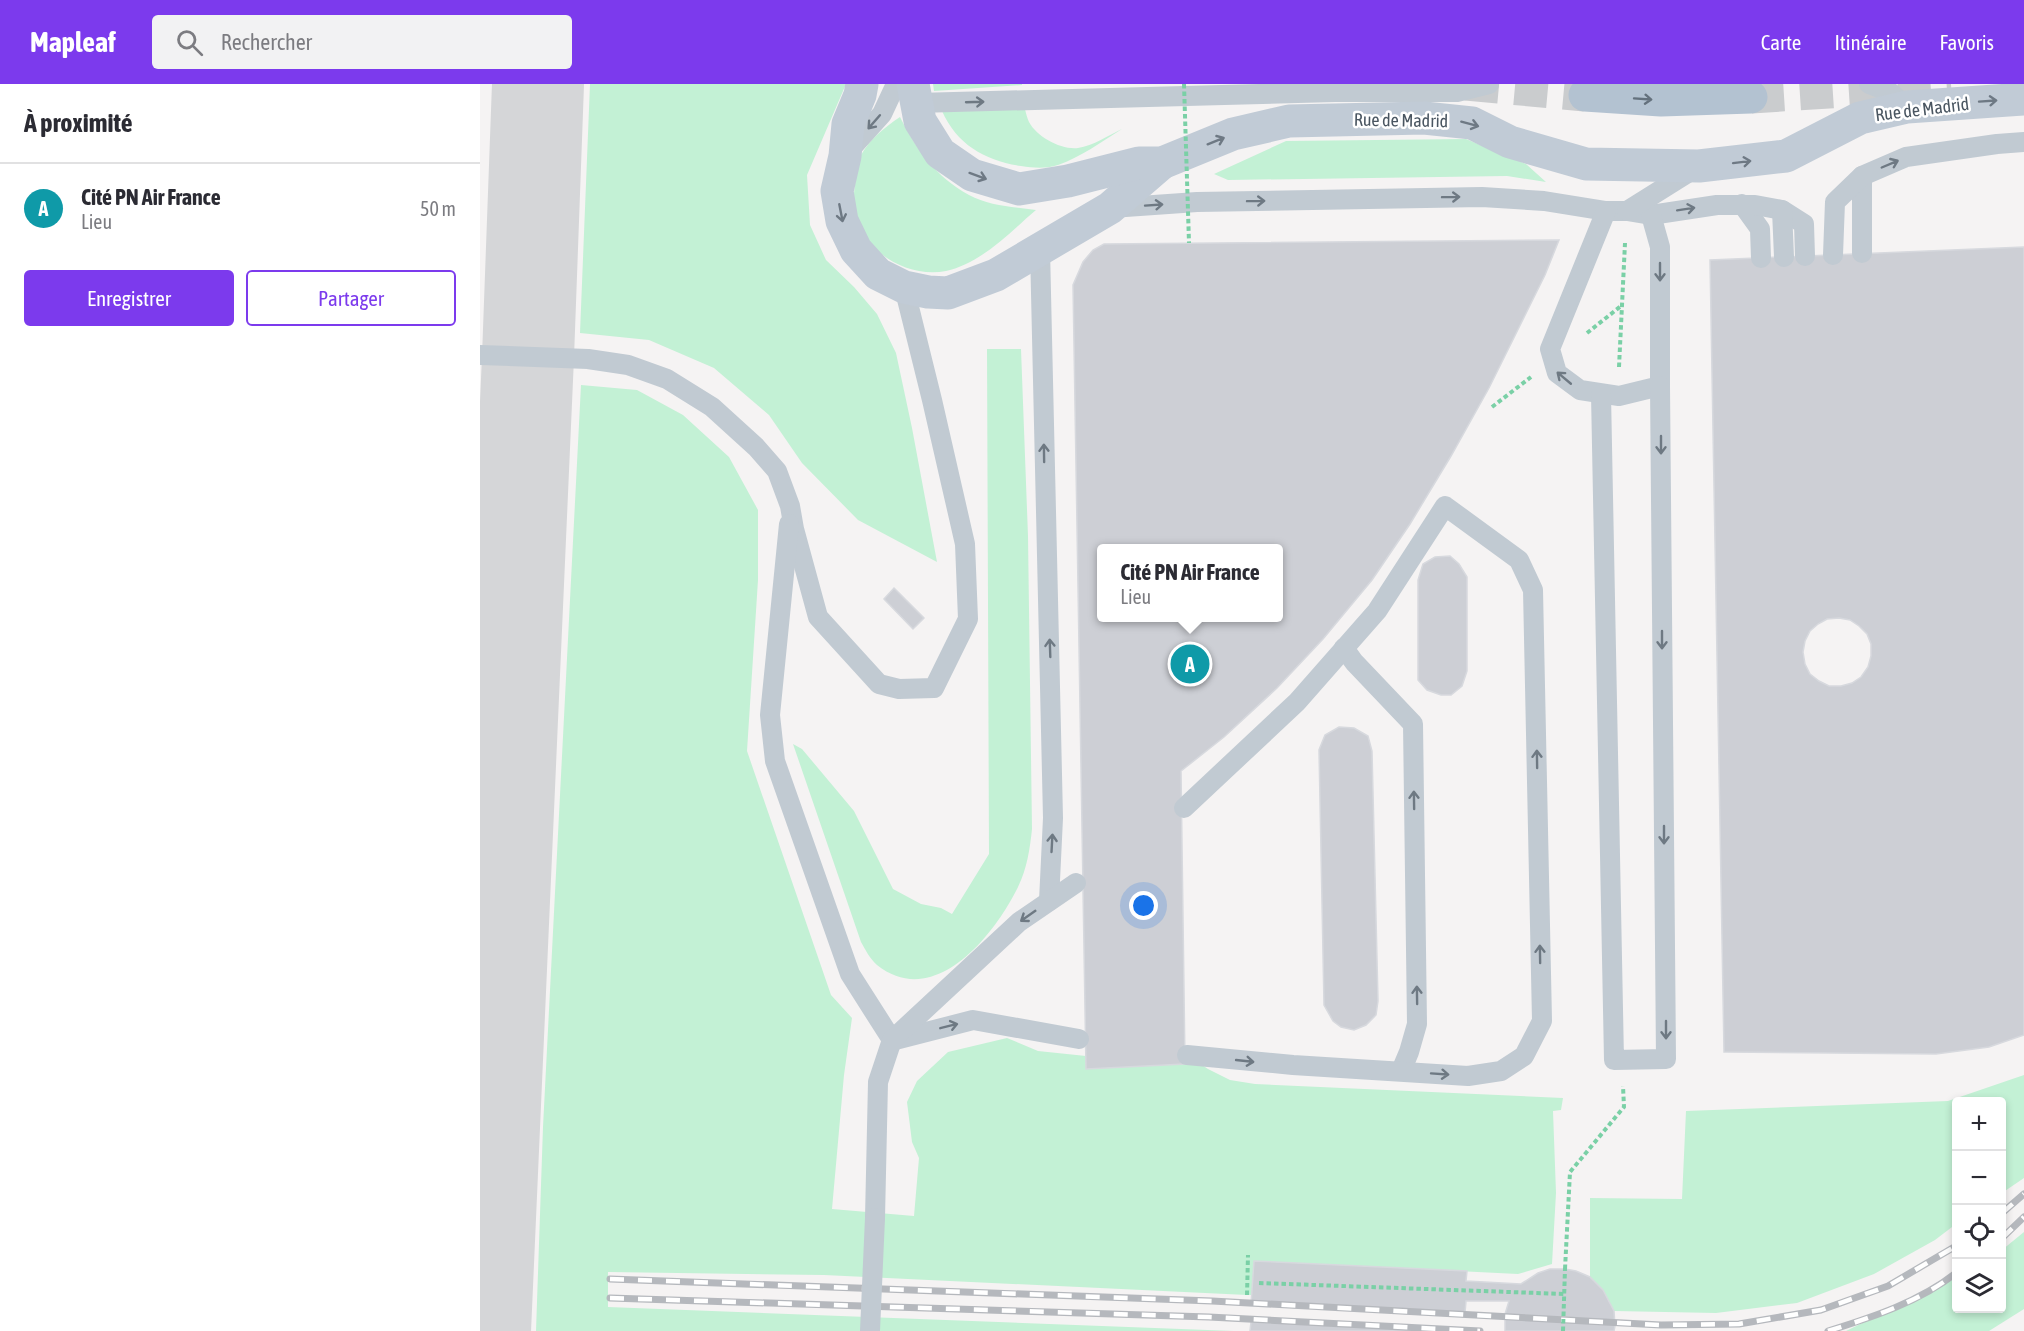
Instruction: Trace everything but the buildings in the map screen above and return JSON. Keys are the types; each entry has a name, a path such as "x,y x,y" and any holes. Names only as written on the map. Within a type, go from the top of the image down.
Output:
{"main road":[{"path":"1585,95 1661,100 1751,97"}],"street":[{"path":"862,84 848,124 845,156 837,191 842,221 856,250 878,274 904,287 948,293 996,275 1110,208 1162,163"},
{"name":"Rue de Madrid","path":"909,90 920,121 940,153 972,176 1019,189 1068,181 1139,163 1162,163 1233,134 1288,121 1424,118 1472,123 1510,142 1586,164 1699,166 1786,156 1860,118 1907,107 2024,99"}],"lane":[{"path":"845,156 882,114 909,90 1457,92 1489,84"},
{"path":"1869,84 1890,92 1907,107"},
{"path":"1833,255 1835,202 1862,176 1906,157 2024,142"},
{"path":"1627,211 1699,166"},
{"path":"1862,176 1862,254"},
{"path":"1110,208 1197,202 1482,197 1544,201 1606,211 1627,211 1651,215 1717,205 1742,204 1782,210 1804,224 1805,256"},
{"path":"1742,204 1760,229 1761,258"},
{"path":"1782,210 1784,257"},
{"path":"1606,211 1550,350 1557,373 1580,390 1601,394 1618,396 1660,386"},
{"path":"1601,394 1614,1060 1666,1059 1660,247 1651,215"},
{"path":"1040,249 1053,818 1049,901"},
{"path":"480,355 610,361 645,370 667,379 712,407 777,471 790,506 818,617 879,684 899,688 934,688 968,619 965,544 904,287"},
{"path":"790,506 770,714 775,761 850,974 892,1040"},
{"path":"1184,808 1297,702 1377,611 1445,506 1519,560 1533,590 1542,1021 1524,1056 1501,1071 1468,1076 1293,1065 1187,1055"},
{"path":"1344,648 1354,662 1413,724 1417,1024 1401,1071"},
{"path":"870,1331 878,1082 892,1040 1019,922 1076,883"},
{"path":"892,1040 973,1020 1079,1039"}],"path":[{"path":"1184,84 1189,243"},
{"path":"1563,1331 1570,1172"},
{"path":"1247,1295 1248,1256"},
{"path":"1259,1283 1565,1294"}],"green space":[{"path":"590,84 846,84 807,175 810,225 826,260 854,287 877,314 896,353 937,562 858,520 802,463 769,415 714,368 649,340 580,333"},
{"path":"933,84 1022,84 1022,85 934,91"},
{"path":"1025,109 1029,122 1038,133 1064,147 1084,147 1122,129 1066,162 1039,168 1008,164 974,149 956,133 942,111"},
{"path":"900,117 928,161 957,188 985,202 1036,210 1006,237 983,254 959,267 946,271 919,271 893,262 871,245 863,234 855,216 854,194 860,158 865,149 878,134"},
{"path":"1466,139 1526,164 1546,182 1507,176 1228,180 1214,174 1286,141"},
{"path":"987,349 1021,349 1028,536 1032,829 1030,844 1026,866 1018,887 1008,906 979,944 961,961 941,973 920,979 899,977 877,965 861,942 793,744 802,749 854,811 893,889 921,904 941,908 952,914 989,854"},
{"path":"581,385 637,390 683,415 729,457 758,510 758,580 747,751 831,995 852,1018 844,1075 832,1209 914,1216 919,1158 912,1142 907,1102 917,1081 948,1052 1007,1038 1038,1051 1086,1056 1086,1069 1184,1064 1187,1055 1230,1080 1255,1084 1563,1098 1561,1110 1553,1111 1556,1193 1552,1264 1518,1274 1255,1261 1253,1295 824,1275 608,1272 608,1307 1234,1331 536,1331 543,1127"},
{"path":"2024,1075 2024,1178 2006,1190 2006,1097 1960,1097"},
{"path":"1952,1100 1952,1227 1935,1240 1874,1274 1797,1303 1716,1313 1614,1311 1603,1290 1590,1277 1590,1198 1682,1199 1686,1111"},
{"path":"2024,1232 2024,1309 1989,1331 1846,1331 1952,1279 1952,1313 2006,1313 2006,1247"}],"taxiway":[{"path":"485,1331 538,84"}],"tunnel":[{"path":"1466,84 1585,95"},
{"path":"1751,97 1951,84"}],"railway":[{"path":"2006,1210 2024,1194"},
{"path":"2006,1234 2024,1217"},
{"path":"610,1279 1212,1301 1661,1325 1739,1324 1821,1310 1888,1286 1952,1248"},
{"path":"1828,1331 1879,1314 1911,1300 1952,1276"},
{"path":"610,1298 1209,1317 1480,1331"}],"place":[{"name":"Cité PN Air France","path":"1190,664"}]}
